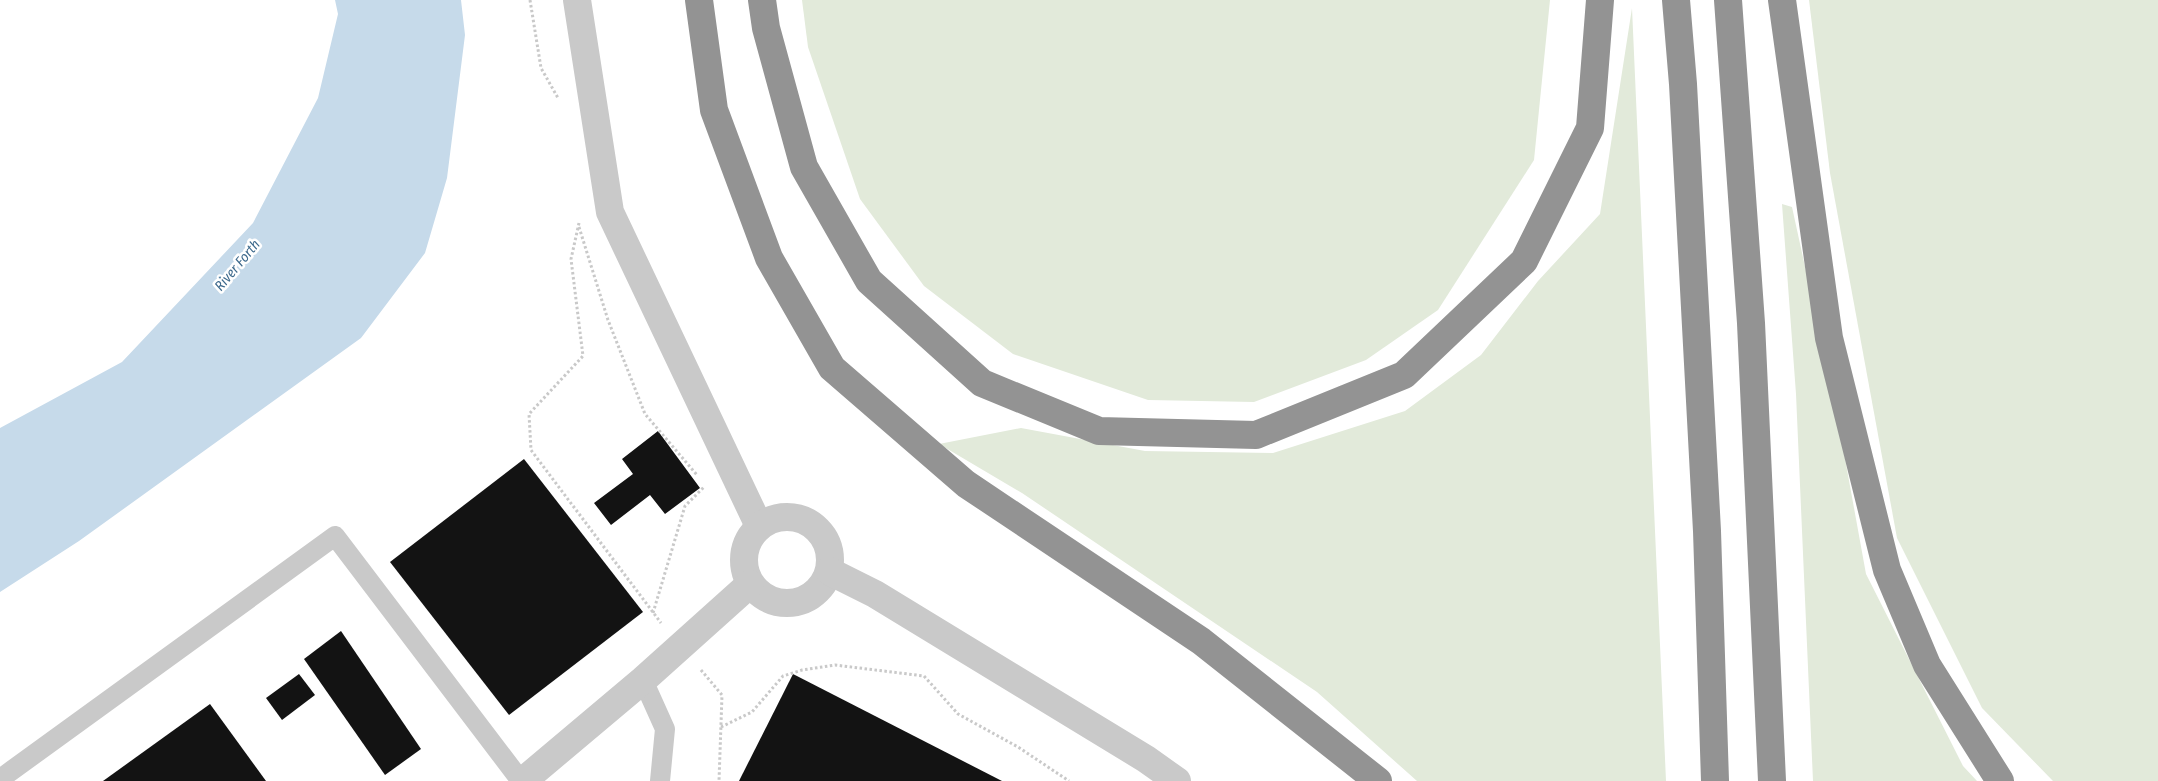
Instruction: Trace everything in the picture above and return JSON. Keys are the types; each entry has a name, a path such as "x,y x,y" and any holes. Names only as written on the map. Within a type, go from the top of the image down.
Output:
{"highway":[{"path":"700,0 714,110 768,258 832,368 966,484 1201,641 1378,781"},
{"path":"762,0 766,28 804,167 869,281 982,383 1099,431 1256,435 1404,375 1524,261 1590,128 1600,0"},
{"path":"1676,0 1684,94 1707,531 1715,781"},
{"path":"1728,0 1751,323 1772,781"},
{"path":"1782,0 1830,338 1887,570 1927,664 2000,781"}],"street":[{"path":"577,0 610,212 760,526"},
{"path":"788,516 803,519 816,527 826,541 830,556 829,571 817,592 804,600 789,604 774,602 760,595 750,584 744,570 743,555 747,540 760,526 773,518 788,516"},
{"path":"829,571 875,594 1146,759 1177,781"},
{"path":"522,781 644,680 750,584"}],"lane":[{"path":"0,778 335,536 522,781"},
{"path":"644,680 665,728 660,781"}],"path":[{"path":"530,0 542,68 559,100"},
{"path":"580,218 571,259 583,356 529,414 531,450 653,613 722,695 719,781"},
{"path":"578,226 608,320 645,414 700,478"},
{"path":"653,613 685,506 706,485"},
{"path":"722,727 752,712 783,676 802,670 835,665 924,676 958,714 1018,746 1069,781"}],"green space":[{"path":"802,0 1550,0 1534,160 1438,310 1366,360 1254,402 1148,400 1013,354 924,286 860,199 808,47"},
{"path":"1809,0 2158,0 2158,781 2053,781 1982,708 1897,538 1830,173"},
{"path":"1632,8 1666,781 1417,781 1317,692 1022,493 939,444 1021,428 1145,451 1273,453 1405,411 1481,355 1538,281 1600,214"},
{"path":"1782,204 1792,207 1836,409 1866,574 1963,766 1977,781 1813,781 1796,394"}],"water":[{"name":"River Forth","path":"335,0 461,0 465,35 447,178 425,253 361,338 79,541 0,592 0,428 122,362 253,223 318,98 338,14"}],"building":[{"path":"658,431 700,488 665,514 650,495 611,525 594,503 633,474 622,459"},
{"path":"524,459 643,612 509,715 390,562"},
{"path":"341,631 421,749 385,775 304,659"},
{"path":"299,674 315,695 282,720 266,698"},
{"path":"793,674 1002,781 739,781"},
{"path":"210,704 266,781 103,781"}]}
